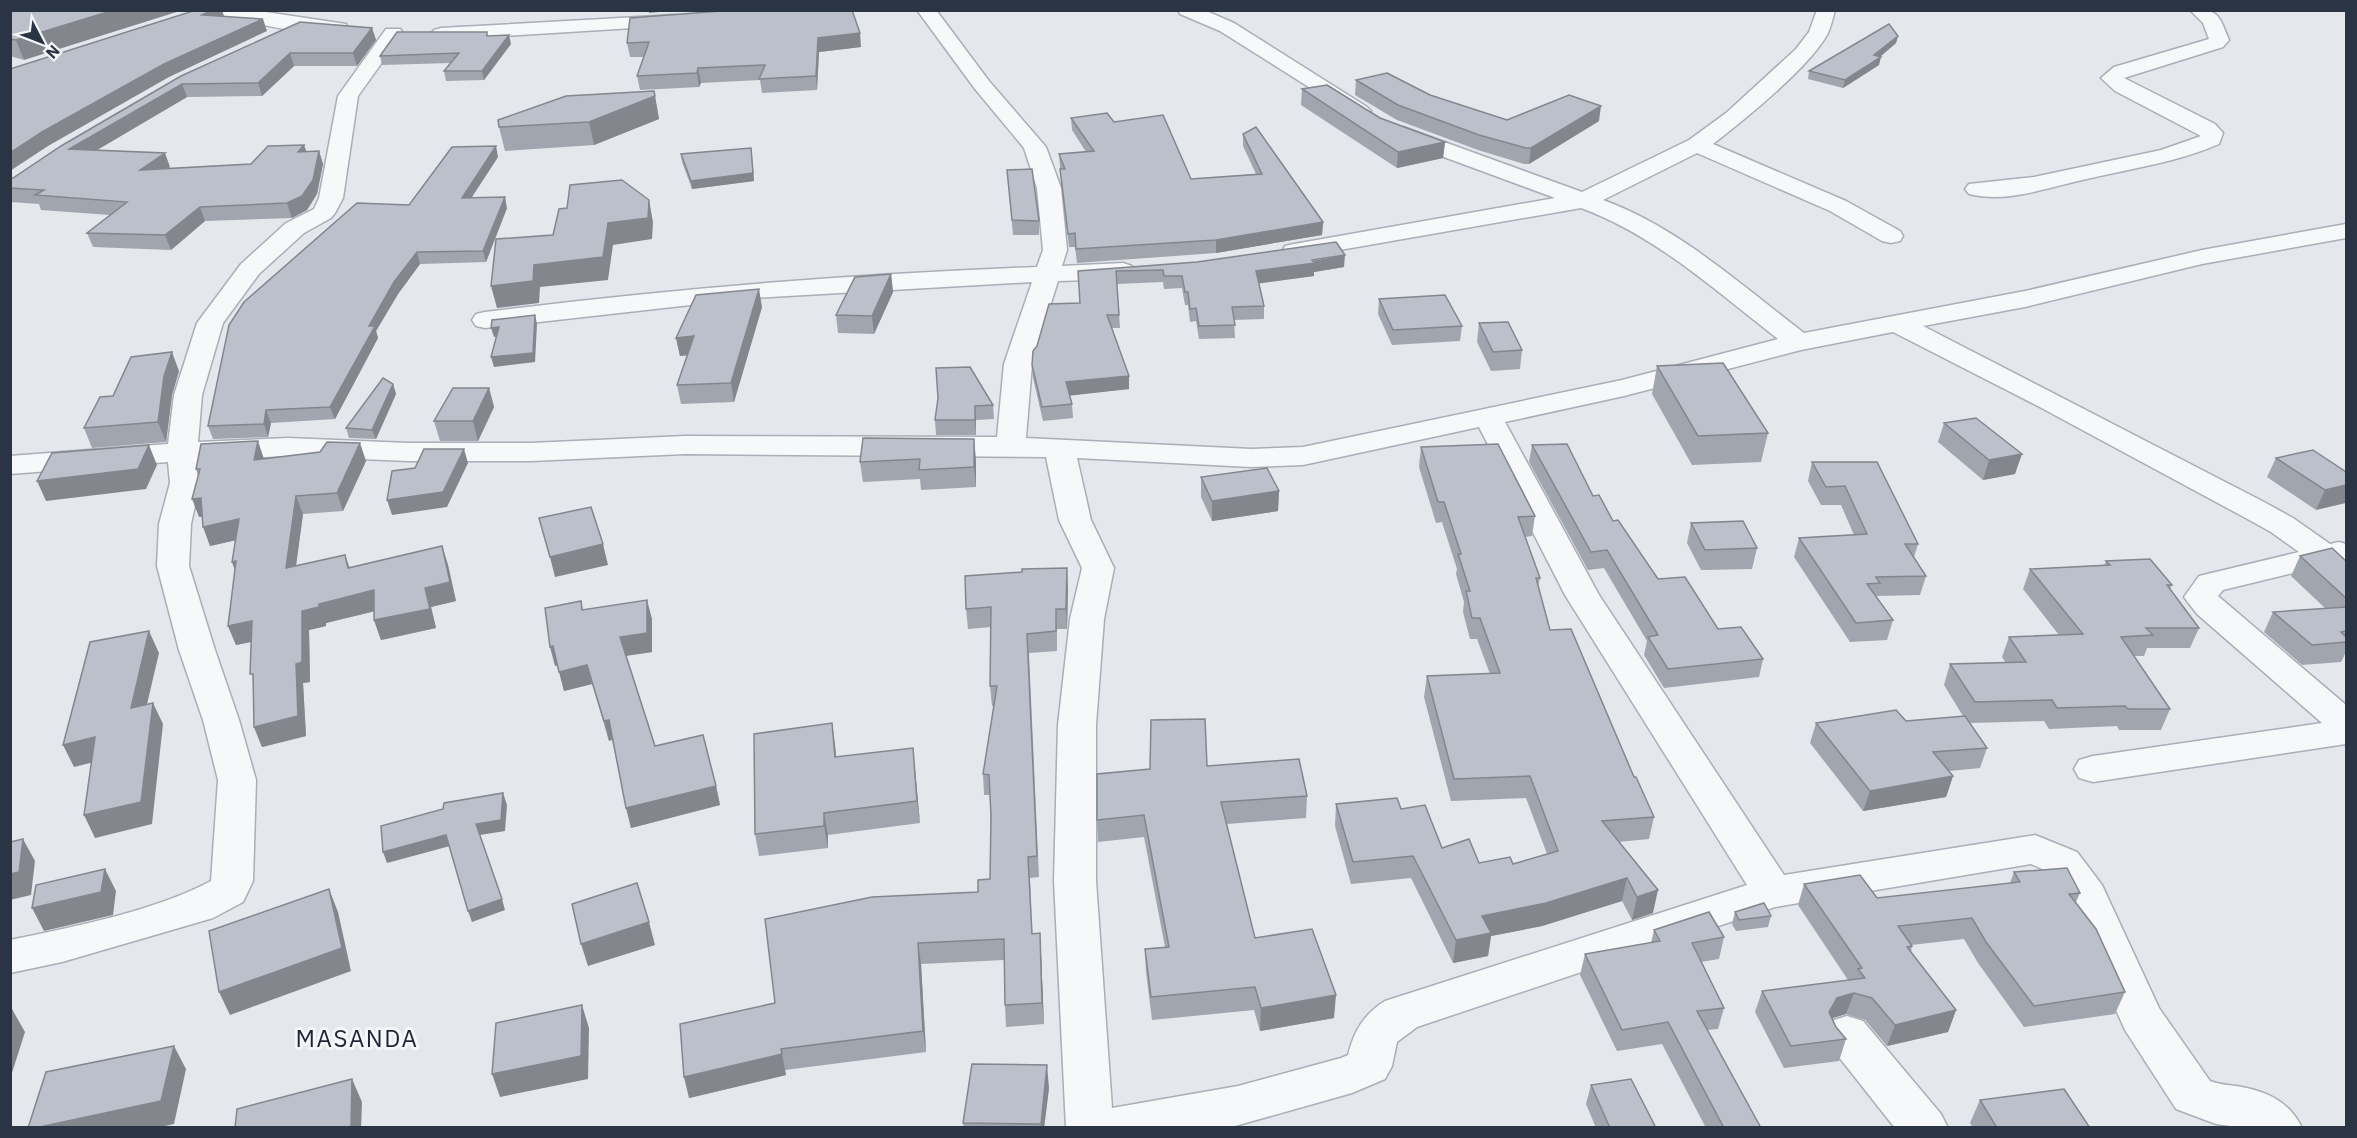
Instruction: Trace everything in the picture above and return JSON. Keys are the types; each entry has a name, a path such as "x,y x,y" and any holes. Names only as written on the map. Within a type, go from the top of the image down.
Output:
{"street":[{"path":"926,10 982,85 1035,147 1049,188 1055,250 1018,364 1011,446"},
{"path":"1187,10 1227,27 1394,130 1584,200 1621,216 1676,249 1799,342"},
{"path":"1268,255 1584,200 1696,145 1734,118 1803,54 1818,33 1826,10"},
{"path":"1977,189 2006,189 2198,146 2211,139 2212,133 2207,129 2122,87 2111,78 2121,71 2216,43 2218,40 2216,27 2199,10"},
{"path":"211,12 301,25 392,32 494,33 694,19"},
{"path":"273,38 301,25"},
{"path":"10,957 62,946 198,907 228,891 232,881 237,780 221,720 197,650 173,566 175,524 184,483 182,452 188,395 210,323 250,269 295,228 323,213 331,198 348,96 392,32"},
{"path":"1696,145 1838,206 1891,236"},
{"path":"10,465 182,452 288,447 430,452 531,452 685,445 1011,446 1251,458 1303,456 1624,388 1799,342 2025,298 2202,257 2346,231"},
{"path":"485,320 618,303 707,295 913,280 1147,270"},
{"path":"1896,323 2046,399 2335,553"},
{"path":"1488,417 1582,595 1773,892"},
{"path":"1059,447 1075,520 1098,568 1087,619 1077,725 1075,881 1090,1128"},
{"path":"2335,553 2211,583 2201,597 2209,607 2346,724"},
{"path":"2093,769 2346,732"},
{"path":"1111,1128 1238,1106 1352,1074 1369,1066 1372,1047 1383,1024 1401,1014 1773,892 2035,849 2063,862 2080,885 2141,1017 2193,1095 2216,1104 2244,1107 2267,1116 2278,1128"},
{"path":"1847,1034 1924,1128"}],"building":[{"path":"10,10 114,10 16,40 10,39"},
{"path":"196,10 212,10 202,15 263,19 164,64 42,132 10,153 10,69"},
{"path":"734,10 852,10 860,33 818,38 816,76 759,79 765,65 698,68 697,73 637,76 649,42 627,43 630,18"},
{"path":"300,22 372,28 353,53 290,53 258,83 182,84 69,149 165,153 140,170 251,164 268,146 304,145 298,152 319,151 313,180 302,196 287,203 200,207 165,235 87,233 127,202 35,195 44,190 10,188 10,178 181,76"},
{"path":"1889,24 1898,36 1874,55 1881,57 1845,80 1809,71"},
{"path":"397,32 487,32 487,36 509,35 482,71 444,71 459,53 380,56"},
{"path":"1387,73 1430,95 1507,120 1569,95 1601,106 1531,148 1526,148 1479,135 1398,105 1356,80"},
{"path":"1327,85 1380,118 1445,142 1398,152 1302,89"},
{"path":"654,91 655,96 589,122 499,127 498,120 566,96"},
{"path":"1107,113 1114,122 1163,115 1191,179 1262,174 1243,134 1256,127 1323,222 1216,240 1076,249 1075,233 1068,234 1060,169 1065,169 1059,154 1094,151 1071,118"},
{"path":"496,146 462,198 505,197 483,251 417,252 394,282 369,326 375,326 330,407 266,410 264,424 208,426 229,325 244,302 357,203 409,205 452,147"},
{"path":"751,148 753,173 691,181 681,154"},
{"path":"1032,169 1039,221 1012,220 1007,170"},
{"path":"622,180 649,200 648,218 608,223 603,257 534,265 533,281 491,286 496,239 553,235 559,209 567,208 570,185"},
{"path":"1336,242 1345,255 1312,260 1315,263 1256,271 1264,306 1232,307 1235,325 1199,326 1196,308 1190,309 1188,292 1185,292 1182,276 1164,276 1163,270 1116,271 1119,315 1107,315 1129,376 1066,382 1072,404 1042,407 1032,365 1033,351 1037,346 1049,304 1080,303 1078,271 1197,262"},
{"path":"891,274 872,316 836,315 855,277"},
{"path":"759,289 731,383 677,385 694,336 676,338 696,295"},
{"path":"1445,295 1462,326 1393,330 1379,299"},
{"path":"535,315 533,353 491,357 499,327 491,328 492,320"},
{"path":"1508,322 1522,350 1493,352 1479,323"},
{"path":"172,352 164,376 158,422 84,428 100,397 113,396 131,357"},
{"path":"1723,363 1768,433 1698,436 1657,366"},
{"path":"970,367 993,405 975,406 975,420 935,420 938,398 936,368"},
{"path":"383,378 393,384 372,430 346,428"},
{"path":"453,388 489,388 473,421 434,421"},
{"path":"1976,418 2022,454 1989,460 1944,423"},
{"path":"863,438 974,439 974,467 919,470 920,459 860,462"},
{"path":"258,441 254,460 320,452 327,442 360,443 337,493 296,496 286,568 345,555 348,568 442,546 450,582 425,588 430,609 374,620 374,590 319,604 319,607 302,611 302,662 296,664 298,716 254,727 253,674 250,674 252,621 228,626 236,561 232,562 239,519 203,527 201,498 192,499 200,469 196,469 201,444"},
{"path":"1498,444 1535,516 1518,517 1540,578 1536,578 1550,630 1571,629 1634,777 1654,817 1602,821 1658,890 1637,897 1627,878 1546,903 1482,916 1491,933 1456,940 1413,856 1353,862 1336,804 1397,798 1401,809 1425,805 1442,848 1469,839 1479,863 1510,857 1513,864 1558,851 1530,776 1454,779 1427,676 1500,673 1480,618 1472,618 1466,591 1470,591 1458,554 1461,554 1444,502 1438,502 1421,447"},
{"path":"1567,444 1593,496 1599,495 1613,521 1618,520 1658,579 1685,577 1718,629 1741,627 1763,659 1668,669 1648,637 1658,635 1607,550 1591,552 1532,445"},
{"path":"149,445 138,469 37,481 52,453"},
{"path":"424,449 464,449 443,492 387,500 392,471 415,468"},
{"path":"2313,450 2346,472 2346,485 2325,490 2276,458"},
{"path":"1812,462 1877,462 1918,544 1905,544 1926,576 1876,577 1880,583 1867,584 1893,620 1856,623 1799,538 1867,534 1845,486 1826,487"},
{"path":"1267,468 1279,491 1212,501 1201,477"},
{"path":"591,507 603,544 550,557 539,518"},
{"path":"1743,521 1757,548 1705,550 1691,523"},
{"path":"2332,548 2346,561 2346,598 2300,556"},
{"path":"2150,559 2172,585 2167,585 2199,628 2146,628 2153,635 2121,637 2170,709 2128,709 2125,706 2057,708 2052,700 1975,702 1950,664 2026,662 2009,637 2083,634 2030,569 2110,565 2106,561"},
{"path":"1067,568 1066,609 1056,609 1056,631 1027,634 1037,856 1028,857 1032,934 1040,933 1042,1003 1005,1005 1004,939 918,943 923,1031 781,1049 782,1054 684,1077 680,1024 775,1003 765,919 872,897 978,892 978,880 990,879 989,775 983,774 997,686 990,686 991,607 966,609 965,576 1022,572 1022,569"},
{"path":"647,600 647,633 620,637 655,746 703,735 716,786 626,808 609,720 604,721 587,665 559,672 553,646 550,647 545,608 581,601 582,610"},
{"path":"2346,607 2346,631 2341,632 2346,637 2346,642 2312,645 2273,612"},
{"path":"149,631 131,708 153,703 141,802 84,815 95,737 63,745 90,642"},
{"path":"1896,710 1906,721 1965,716 1987,748 1933,752 1953,776 1870,791 1816,723"},
{"path":"1205,719 1207,766 1299,759 1307,796 1221,802 1255,938 1312,929 1336,995 1261,1008 1255,987 1151,997 1145,949 1169,947 1144,815 1097,820 1097,774 1150,769 1151,720"},
{"path":"832,723 835,757 913,748 917,801 824,813 824,826 755,834 754,734"},
{"path":"503,793 501,820 476,824 502,899 468,911 446,835 383,852 381,826 443,809 444,803"},
{"path":"23,839 19,872 10,874 10,842"},
{"path":"2067,868 2080,893 2069,894 2096,929 2125,992 2034,1006 1986,942 1972,918 1898,926 1912,946 1907,947 1956,1010 1895,1025 1872,998 1854,993 1837,998 1829,1012 1836,1027 1846,1039 1791,1046 1762,991 1865,978 1858,969 1862,968 1804,884 1860,875 1877,898 2020,882 2014,872"},
{"path":"105,869 101,892 32,908 36,885"},
{"path":"637,883 649,922 581,944 572,904"},
{"path":"329,889 342,948 219,992 209,931"},
{"path":"1764,903 1771,916 1739,920 1735,912"},
{"path":"1709,912 1724,937 1692,943 1724,1008 1697,1011 1761,1128 1724,1128 1668,1022 1622,1030 1585,954 1660,941 1654,930"},
{"path":"582,1005 581,1056 492,1074 496,1023"},
{"path":"174,1046 161,1101 28,1128 46,1072"},
{"path":"972,1064 1047,1065 1041,1124 963,1123"},
{"path":"352,1079 351,1126 344,1128 235,1128 237,1109"},
{"path":"1631,1079 1656,1128 1610,1128 1591,1085"},
{"path":"2064,1089 2090,1128 1997,1128 1980,1100"}],"district":[{"name":"MASANDA","path":"357,1038"}]}
